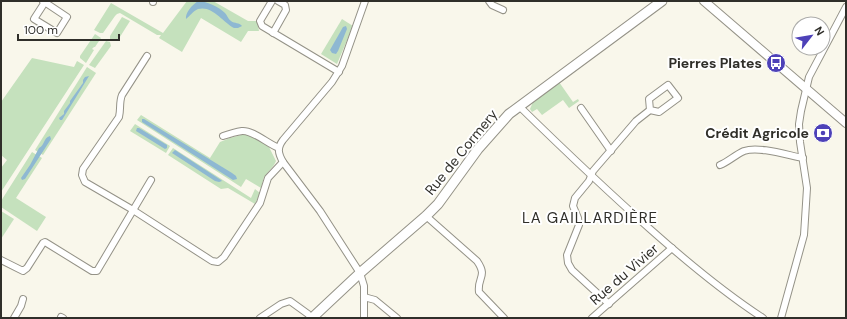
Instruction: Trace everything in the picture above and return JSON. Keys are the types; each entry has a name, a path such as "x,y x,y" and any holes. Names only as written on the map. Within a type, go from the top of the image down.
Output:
{"main road":[{"name":"Rue de Cormery","path":"312,318 360,273 426,216 453,185 478,149 504,119 519,106 662,1"}],"street":[{"path":"272,1 260,21 262,26 339,72"},
{"path":"273,33 286,10 285,5 278,1"},
{"path":"364,318 364,286 360,273 320,211 283,162 278,154 278,148 339,72 346,58 365,1"},
{"path":"489,1 492,5 503,10"},
{"path":"704,1 846,123"},
{"path":"44,2 67,17 57,33 34,19 44,2"},
{"path":"781,318 804,235 807,188 800,142 799,124 801,110 810,76 846,8"},
{"path":"147,56 119,101 119,117 83,169 82,172 85,182 133,210 212,261 218,262 224,257 260,203 268,178 283,162"},
{"path":"668,85 678,98 659,112 650,110 649,99 668,85"},
{"path":"519,106 592,176 672,248 724,291 763,318"},
{"path":"581,108 611,150"},
{"path":"609,304 569,266 567,259 568,251 575,238 579,225 574,200 592,176 593,171 636,121 650,110"},
{"path":"223,136 246,131 278,148"},
{"path":"720,166 736,155 749,150 764,151 803,158"},
{"path":"1,260 22,271 26,268 45,242 92,271 96,271 151,180"},
{"path":"426,216 477,261 482,268 483,274 478,286 479,292 504,318"},
{"name":"Rue du Vivier","path":"592,318 672,248"},
{"path":"364,297 375,300 397,318"},
{"path":"14,318 23,299"},
{"path":"260,318 281,304 290,301 312,318"}],"green space":[{"path":"187,1 213,1 248,21 257,21 259,31 248,31 241,42 201,18 182,52 159,38 161,35 157,35 120,13 115,16 103,33 94,30 111,3 163,33"},
{"path":"122,17 130,21 118,40 111,40 110,36"},
{"path":"342,19 353,26 337,64 321,54"},
{"path":"95,34 101,38 92,49 94,50 86,63 80,58 80,56"},
{"path":"106,41 110,42 111,46 95,68 89,65"},
{"path":"32,58 74,67 77,61 84,65 1,192 1,168 7,160 1,155 1,102"},
{"path":"87,67 96,73 43,155 35,150"},
{"path":"559,82 573,102 578,99 579,101 569,108 563,100 542,115 537,109 532,112 530,109 533,102"},
{"path":"141,115 210,158 220,142 245,134 255,137 269,147 276,161 264,177 261,188 246,179 241,187 137,120"},
{"path":"135,124 170,146 166,153 130,131"},
{"path":"173,148 251,198 255,189 260,193 255,204 228,188 221,189 168,155"},
{"path":"32,152 42,158 16,198 46,217 37,231 1,207 1,201"},
{"path":"1,211 14,219 1,239"}],"water":[{"path":"198,1 208,3 216,7 225,13 231,21 242,26 234,28 213,12 203,8 196,10 186,19 189,9"},
{"path":"346,26 347,29 338,51 336,54 332,53 330,50 343,27"},
{"path":"89,76 62,120 60,120 59,118 64,114 64,111 70,101 83,83 83,80 85,77"},
{"path":"142,119 232,173 237,179 233,180 142,122"},
{"path":"137,128 167,145 167,148 165,149 136,131"},
{"path":"50,136 51,139 25,179 22,180 21,178 39,148 46,138"},
{"path":"175,150 222,181 215,181 172,153"}],"place":[{"name":"Pierres Plates","path":"776,63"},
{"name":"Crédit Agricole","path":"823,133"}],"district":[{"name":"LA GAILLARDIÈRE","path":"590,218"}]}
